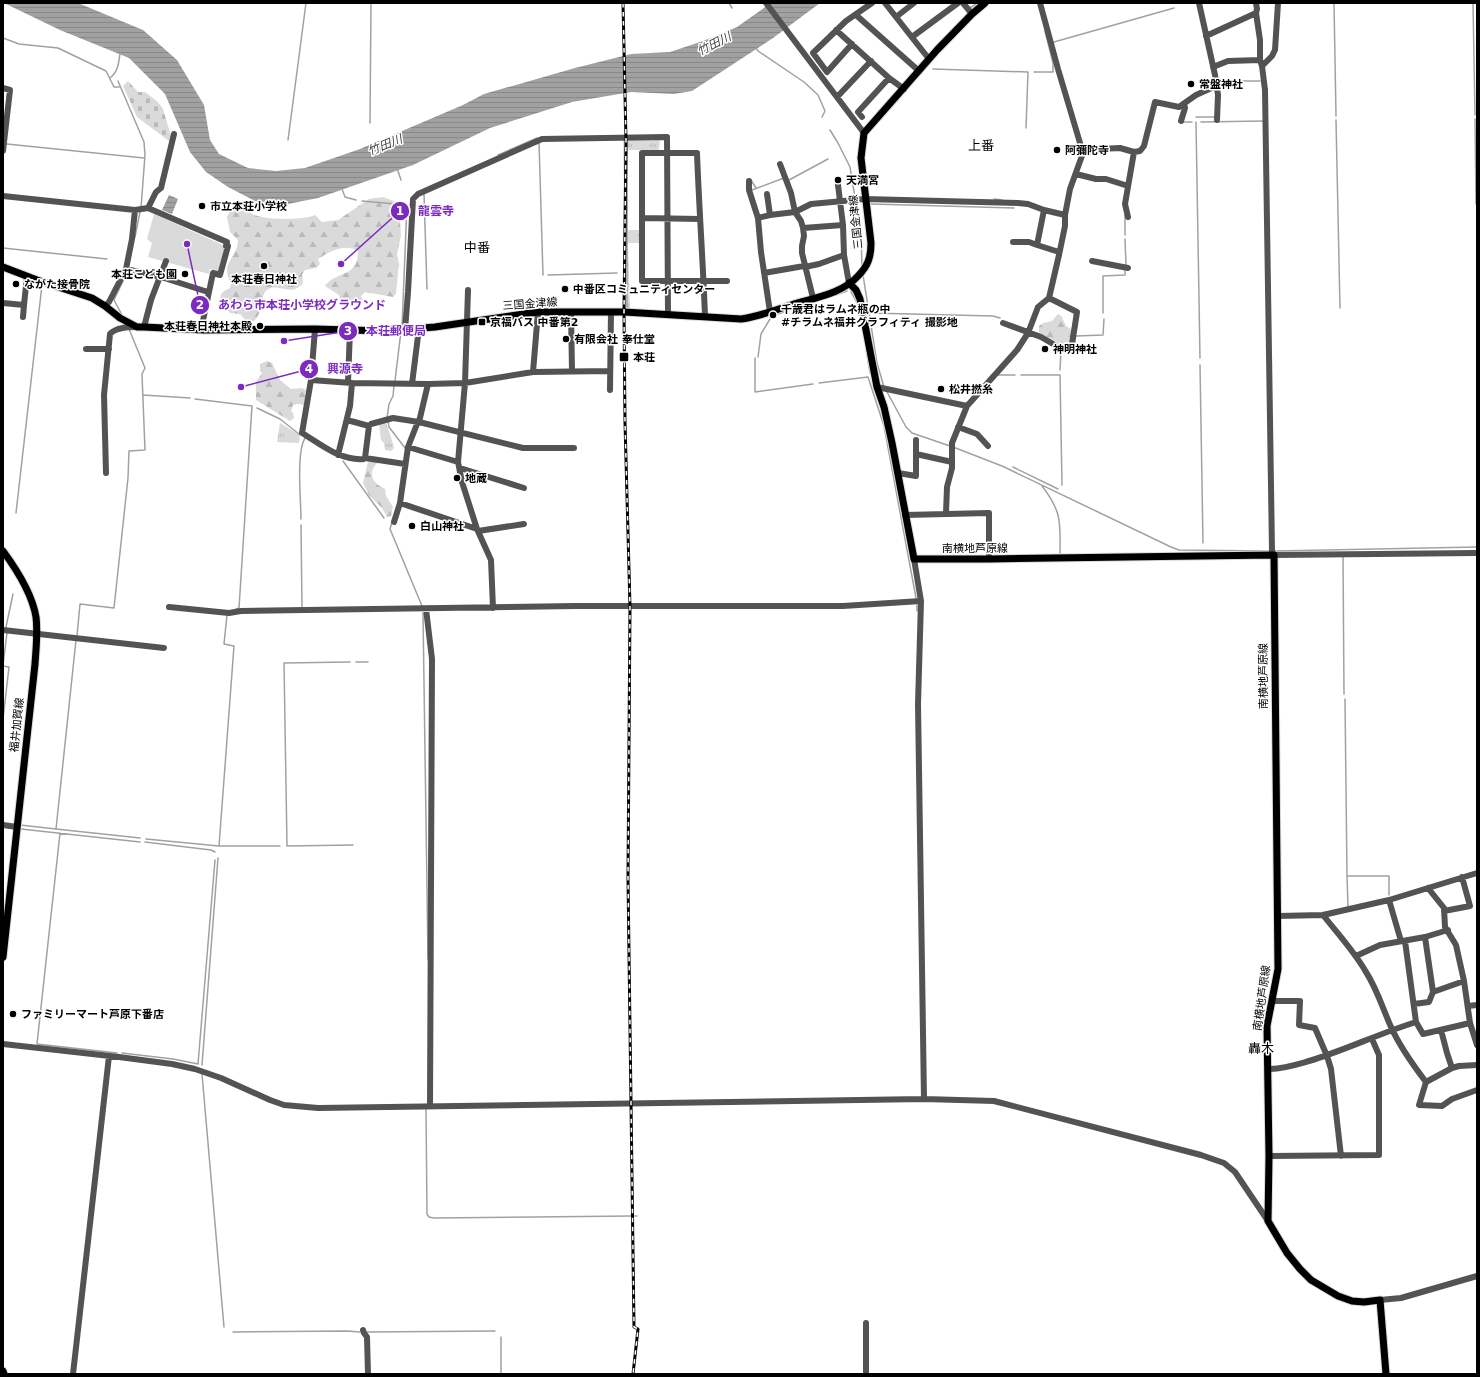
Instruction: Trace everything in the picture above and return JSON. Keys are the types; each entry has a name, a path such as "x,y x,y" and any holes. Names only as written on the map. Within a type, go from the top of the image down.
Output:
{"main road":[{"path":"864,133 929,59 972,14 985,3"},
{"name":"三国金津線","path":"3,267 92,298 120,318 140,327 201,330 403,330 538,312 611,312 741,319 770,312 842,288 857,278 865,268 871,255 870,232 861,158 864,133"},
{"path":"849,283 856,290 860,299 877,387 884,407 898,473 914,559"},
{"name":"福井加賀線","path":"3,551 18,573 27,590 35,614 36,634 35,664 3,957"},
{"name":"南横地芦原線","path":"914,559 989,560 1273,551 1278,969 1267,1026 1269,1156 1268,1221"},
{"path":"1268,1221 1287,1253 1311,1280 1338,1296 1364,1302 1380,1300 1386,1374"}],"street":[{"path":"766,3 838,96 864,133"},
{"path":"852,44 827,72 813,53 846,21 872,3"},
{"path":"885,3 929,59"},
{"path":"896,17 914,3"},
{"path":"912,37 958,3"},
{"path":"963,3 972,14"},
{"path":"946,513 947,487 951,476 952,443 967,406 1017,350 1028,333 1038,307 1049,298 1065,226 1065,215 1070,189 1083,153 1040,3"},
{"path":"1199,3 1218,95 1218,120"},
{"path":"1256,3 1261,63 1265,90 1266,120 1273,551 1477,553"},
{"path":"1213,67 1228,61 1261,63 1272,56 1274,50 1278,3"},
{"path":"1206,36 1256,13"},
{"path":"856,15 919,71"},
{"path":"836,30 889,78 904,89"},
{"path":"838,96 871,61"},
{"path":"862,117 858,112 889,78"},
{"path":"1083,153 1099,149 1120,148 1134,152 1140,151 1144,146 1155,102 1179,107 1196,95 1216,86"},
{"path":"3,88 10,90 3,151"},
{"path":"1181,121 1185,108 1184,104"},
{"path":"148,208 156,192 161,188 174,134"},
{"path":"403,330 408,292 412,199 418,194 542,139 667,137 668,315"},
{"path":"1128,217 1125,204 1134,152"},
{"path":"705,316 703,281 697,153 642,153 642,280 703,281 726,282"},
{"path":"780,164 791,193 795,212 801,221 803,228 804,236 802,253 813,298"},
{"path":"1076,174 1096,179 1106,179 1128,186"},
{"path":"749,181 749,190 758,218 770,312"},
{"path":"838,185 843,225 844,255 849,283"},
{"path":"767,194 770,215"},
{"path":"3,196 135,210 148,208 227,242 226,246 228,246 220,275 213,273 201,330"},
{"path":"758,218 795,212 811,204 865,199 1018,203 1028,204 1065,215"},
{"path":"105,306 109,302 126,269 132,239 135,210"},
{"path":"1037,244 1044,210"},
{"path":"642,218 700,219"},
{"path":"803,228 843,225"},
{"path":"1013,242 1029,242 1059,252"},
{"path":"764,273 819,264 844,255"},
{"path":"106,473 104,395 110,334 112,331 122,328 140,327 166,261"},
{"path":"1092,261 1128,268"},
{"path":"126,269 161,276 208,292"},
{"path":"23,317 27,276"},
{"path":"468,290 465,383 460,433 459,465 462,482 478,530 491,560 493,608"},
{"path":"1003,323 1041,337 1060,348 1072,351 1077,312 1049,298"},
{"path":"3,303 24,305"},
{"path":"533,372 538,312"},
{"path":"571,312 572,371"},
{"path":"610,390 611,312"},
{"path":"120,318 122,328"},
{"path":"412,384 419,328"},
{"path":"315,329 311,380 302,433 338,455 354,460 365,458 403,464"},
{"path":"338,455 350,406 350,330"},
{"path":"86,350 109,349"},
{"path":"311,380 350,383 399,384 465,383 533,372 610,371"},
{"path":"394,522 400,503 403,464 408,447 419,422 428,384"},
{"path":"877,387 967,406"},
{"path":"347,420 369,426 371,424 393,418 419,422 523,448 574,448"},
{"path":"365,458 369,426"},
{"path":"958,427 977,434 988,446"},
{"path":"898,473 916,476 916,440"},
{"path":"408,447 524,488"},
{"path":"916,454 952,462"},
{"path":"400,503 478,530 524,524"},
{"path":"905,514 989,513 989,560"},
{"path":"914,559 921,601 918,704 924,1099"},
{"path":"169,607 229,613 576,606 843,606 921,601"},
{"path":"426,609 432,659 430,1106"},
{"path":"3,630 164,648"},
{"path":"3,825 17,827"},
{"path":"1278,916 1323,916 1389,900 1477,873"},
{"path":"1444,911 1470,906 1462,877"},
{"path":"1428,888 1444,908 1445,927 1456,945 1464,981 1470,1023 1477,1045"},
{"path":"1389,900 1403,941 1416,1022 1423,1034 1470,1023"},
{"path":"1323,916 1356,956 1375,989 1392,1029 1407,1057 1426,1082"},
{"path":"1356,956 1380,945 1425,937 1448,930"},
{"path":"1414,1004 1429,1002 1433,992 1425,937"},
{"path":"1433,992 1464,981"},
{"path":"1272,1001 1300,1001 1299,1025 1315,1028 1331,1069 1341,1156"},
{"path":"1468,1006 1477,1005"},
{"path":"1268,1069 1281,1069 1327,1056 1372,1039 1392,1029 1416,1022"},
{"path":"1441,1030 1452,1068"},
{"path":"1269,1156 1379,1155 1379,1055 1372,1039"},
{"path":"3,1044 172,1064 195,1069 221,1078 284,1105 318,1108 924,1099 994,1101 1201,1155 1224,1163 1235,1172 1268,1221"},
{"path":"73,1374 109,1056"},
{"path":"1477,1065 1452,1068 1426,1082 1420,1105 1442,1106 1452,1099 1477,1090"},
{"path":"1380,1300 1401,1298 1477,1276"},
{"path":"866,1324 866,1374"},
{"path":"364,1330 367,1337 368,1374"}],"green space":[{"path":"128,81 138,92 145,92 158,102 163,109 171,136 169,141 137,117 123,86"},
{"path":"660,138 659,150 628,150 628,230 639,230 639,243 628,243 630,308 626,308 623,139"},
{"path":"383,197 394,201 399,208 401,235 397,255 399,263 396,294 393,297 365,292 361,296 363,300 355,302 348,300 343,302 340,300 339,295 325,286 330,281 350,270 357,260 358,251 343,248 332,251 318,259 320,264 316,268 305,270 302,275 303,283 298,287 289,290 271,288 267,290 263,295 259,313 254,321 246,321 240,314 230,313 224,305 221,297 224,291 230,288 231,283 227,270 235,252 238,240 230,232 227,217 231,209 238,206 255,215 270,218 295,219 315,215 322,222 338,220 369,199"},
{"path":"154,214 225,246 218,271 210,269 209,274 148,257 152,243 147,239"},
{"path":"1059,314 1066,326 1073,330 1069,345 1059,343 1039,334 1039,326 1043,323 1052,321"},
{"path":"267,361 272,363 280,380 291,389 302,388 306,390 304,405 293,405 291,411 294,418 290,421 256,400 256,382 262,373 260,371 260,364"},
{"path":"280,423 300,435 299,443 277,442"},
{"path":"386,423 394,448 391,451 385,450 384,443 381,440 379,424"},
{"path":"368,462 378,462 373,470 372,477 377,484 385,489 386,496 393,507 391,516 387,517 382,508 369,495 363,483"}],"water":[{"name":"竹田川","path":"4,3 78,3 143,30 177,60 204,105 210,140 219,154 248,168 276,171 305,168 360,149 463,105 484,94 631,54 670,52 703,41 737,27 771,3 820,3 773,38 692,91 674,94 631,92 572,102 490,128 413,165 318,198 288,204 255,201 228,187 206,172 190,152 165,94 129,58 60,30"},
{"path":"169,195 178,199 172,214 162,210"}],"waterway":[{"path":"288,140 306,3"},
{"path":"370,123 371,3"},
{"path":"729,3 732,8"},
{"path":"970,8 978,3"},
{"path":"1334,3 1336,116"},
{"path":"1473,3 1475,115"},
{"path":"1054,42 1174,8"},
{"path":"1034,72 1053,72 1053,63 1045,31"},
{"path":"3,38 19,44 58,48 106,71 114,87 119,87"},
{"path":"756,48 758,51 804,82 818,95 825,111 822,117"},
{"path":"110,78 113,76 119,63 120,53"},
{"path":"933,69 1028,72 1026,128"},
{"path":"118,81 144,142 145,155 141,208"},
{"path":"1219,88 1239,81 1260,81"},
{"path":"1196,117 1215,117"},
{"path":"1475,119 1476,204"},
{"path":"1336,120 1340,308"},
{"path":"1201,122 1263,121"},
{"path":"1183,122 1192,122"},
{"path":"1196,122 1200,358"},
{"path":"830,130 850,167 855,198"},
{"path":"498,155 537,138"},
{"path":"627,140 627,308"},
{"path":"539,142 543,275"},
{"path":"7,144 144,158"},
{"path":"789,180 828,159"},
{"path":"397,168 401,180"},
{"path":"752,190 784,178"},
{"path":"751,180 756,188"},
{"path":"342,189 345,197 356,200"},
{"path":"424,194 427,289"},
{"path":"994,199 1002,200"},
{"path":"362,201 407,205"},
{"path":"856,201 861,232 862,267"},
{"path":"402,327 407,204"},
{"path":"871,204 1014,208"},
{"path":"135,237 140,212"},
{"path":"1125,215 1125,235"},
{"path":"1125,239 1126,265"},
{"path":"3,248 107,259"},
{"path":"1103,313 1103,276 1125,275 1125,269"},
{"path":"548,275 617,273"},
{"path":"863,275 877,363 884,387"},
{"path":"122,315 114,300 124,279"},
{"path":"16,513 42,285"},
{"path":"836,295 847,291"},
{"path":"851,292 858,304"},
{"path":"808,304 817,301"},
{"path":"772,316 804,305"},
{"path":"870,313 993,316 1000,318"},
{"path":"758,357 761,334 770,319"},
{"path":"1076,336 1103,335 1104,319"},
{"path":"77,636 80,604 114,608 128,478 129,451 145,450 142,374 145,368 129,329"},
{"path":"395,381 401,331"},
{"path":"866,349 870,373"},
{"path":"1060,370 1061,351"},
{"path":"755,358 755,392 813,384"},
{"path":"1200,365 1203,543"},
{"path":"998,375 1015,375"},
{"path":"1021,375 1060,375 1062,485"},
{"path":"819,383 868,377 884,426 916,598"},
{"path":"387,418 389,404 393,396 394,385"},
{"path":"886,390 906,427 912,433 950,446"},
{"path":"143,395 190,398"},
{"path":"195,399 252,406 239,608 236,609"},
{"path":"257,408 280,419 299,434"},
{"path":"388,421 389,427 405,448"},
{"path":"301,519 300,465 302,445 305,438"},
{"path":"953,447 1002,466 1179,550 1269,551"},
{"path":"343,461 384,518"},
{"path":"1013,467 1058,489"},
{"path":"1042,486 1054,504 1059,519 1060,556"},
{"path":"392,522 390,529 422,606"},
{"path":"301,525 302,607"},
{"path":"1275,551 1477,547"},
{"path":"1343,557 1344,694"},
{"path":"6,627 13,594"},
{"path":"917,605 917,611"},
{"path":"423,613 428,959"},
{"path":"146,839 219,846 234,646 224,644 227,615"},
{"path":"3,665 7,633"},
{"path":"20,825 56,829 76,640"},
{"path":"350,662 284,663 287,846 353,845"},
{"path":"356,662 368,662"},
{"path":"3,666 9,667 3,719"},
{"path":"1345,699 1347,876"},
{"path":"21,829 140,842"},
{"path":"56,829 140,838"},
{"path":"60,833 37,1044 117,1053"},
{"path":"145,842 211,850 215,852"},
{"path":"219,846 280,846"},
{"path":"202,1065 218,858"},
{"path":"122,1053 173,1059 198,1064 215,860"},
{"path":"1348,907 1347,876 1389,876 1389,895"},
{"path":"202,1074 224,1327"},
{"path":"426,1109 427,1214 429,1217 631,1216"},
{"path":"367,1332 495,1331"},
{"path":"233,1332 360,1332"},
{"path":"501,1337 501,1374"}],"railway":[{"path":"623,3 626,140 624,312 625,422 630,607 628,878 634,1327 638,1329 633,1374"}],"place":[{"name":"常盤神社","path":"1191,84"},
{"name":"阿彌陀寺","path":"1057,150"},
{"name":"天満宮","path":"838,180"},
{"name":"市立本荘小学校","path":"202,206"},
{"name":"あわら市本荘小学校グラウンド","path":"187,244"},
{"name":"龍雲寺","path":"341,264"},
{"name":"本荘春日神社","path":"264,266"},
{"name":"本荘こども園","path":"185,274"},
{"name":"ながた接骨院","path":"16,284"},
{"name":"中番区コミュニティセンター","path":"565,289"},
{"name":"千歳君はラムネ瓶の中 #チラムネ福井グラフィティ 撮影地","path":"773,315"},
{"name":"京福バス 中番第2","path":"482,322"},
{"name":"本荘春日神社本殿","path":"260,326"},
{"name":"有限会社 奉仕堂","path":"566,339"},
{"name":"本荘郵便局","path":"284,341"},
{"name":"神明神社","path":"1045,349"},
{"name":"本荘","path":"624,357"},
{"name":"興源寺","path":"241,387"},
{"name":"松井撚糸","path":"941,389"},
{"name":"地蔵","path":"457,478"},
{"name":"白山神社","path":"412,526"},
{"name":"ファミリーマート芦原下番店","path":"13,1014"}],"district":[{"name":"上番","path":"981,145"},
{"name":"中番","path":"477,247"},
{"name":"轟木","path":"1261,1048"}]}
